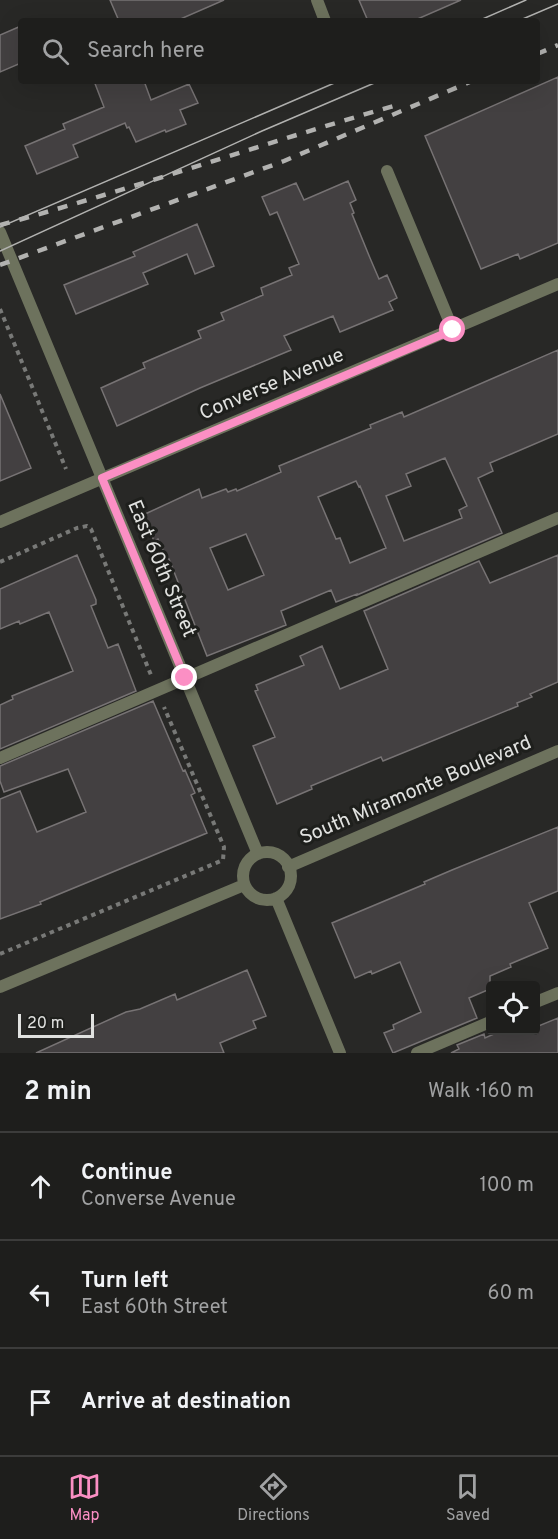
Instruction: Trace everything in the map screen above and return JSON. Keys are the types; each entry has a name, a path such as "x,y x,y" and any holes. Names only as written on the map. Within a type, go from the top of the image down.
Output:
{"street":[{"path":"317,0 324,18"},
{"path":"387,171 453,330"},
{"name":"East 60th Street","path":"0,232 258,854"},
{"name":"Converse Avenue","path":"0,522 558,284"},
{"path":"0,758 558,519"},
{"name":"South Miramonte Boulevard","path":"288,867 558,751"},
{"path":"272,853 284,860 288,867 290,881 287,889 276,898 261,900 254,897 244,885 243,870 251,858 258,854 272,853"},
{"path":"0,987 244,885"},
{"path":"276,898 340,1053"},
{"path":"540,1000 558,993"},
{"path":"417,1053 486,1024"}],"path":[{"path":"0,309 66,469"},
{"path":"0,562 76,528 87,526 91,529 224,847 223,860 0,954"}],"building":[{"path":"110,0 224,0 183,18 118,18"},
{"path":"359,0 461,0 420,18 367,18"},
{"path":"18,27 18,64 0,72 0,35"},
{"path":"558,77 558,243 520,259 518,254 481,269 425,136"},
{"path":"95,84 145,84 151,100 189,84 198,103 180,110 186,124 136,142 125,123 73,145 78,157 37,174 25,146 65,129 63,124 104,107"},
{"path":"348,181 356,200 350,203 354,213 352,214 370,258 379,279 387,275 397,298 389,302 393,310 340,332 333,316 284,336 291,350 117,426 101,388 145,368 143,363 201,338 198,331 224,320 221,313 263,295 261,288 292,275 289,268 299,264 277,212 270,215 262,197 296,183 304,200"},
{"path":"197,224 214,266 195,274 187,254 143,273 148,284 76,314 64,285 135,256 133,252"},
{"path":"558,350 558,434 490,463 493,471 478,478 502,533 336,602 331,590 281,611 286,625 207,656 169,559 158,539 154,541 143,515 199,489 202,498 226,489 228,492 236,489 237,491 281,472 279,466 371,428 370,425 402,412 404,417","holes":["445,458 467,506 459,510 462,518 404,541 386,496 411,486 406,474","356,481 386,548 350,563 340,538 336,539 318,497","246,534 264,575 228,590 210,548"]},
{"path":"0,394 31,468 0,481"},
{"path":"77,555 96,600 96,604 91,606 108,648 118,644 136,691 0,749 0,705 13,699 12,696 73,671 49,612 20,624 19,621 0,629 0,589"},
{"path":"558,555 558,682 530,694 532,697 517,703 518,706 383,761 381,757 311,786 312,789 277,804 253,746 275,737 255,691 258,690 256,685 304,665 300,656 322,646 340,689 388,669 364,611 479,561 490,583"},
{"path":"153,701 195,793 191,795 207,833 40,902 41,904 0,919 0,799 20,791 37,832 86,812 68,769 4,792 0,781 0,766"},
{"path":"558,827 558,891 529,903 548,948 510,964 511,967 490,976 490,981 486,981 486,991 469,998 477,1018 393,1053 384,1033 394,1029 393,1025 421,1012 400,962 372,974 371,971 355,978 332,923 425,884 424,882"},
{"path":"247,970 266,1016 253,1021 256,1028 220,1043 224,1053 36,1053 126,1012 140,1009 175,994 177,1000"},
{"path":"558,1018 558,1053 451,1053 459,1049 457,1045 484,1034 485,1038 492,1035 540,1035 540,1025"}],"tram line":[{"path":"485,18 526,0"},
{"path":"525,18 558,4"},
{"path":"0,227 332,84"},
{"path":"0,251 262,131 372,84"}],"railway":[{"path":"540,53 558,45"},
{"path":"0,265 284,161 465,84"},
{"path":"0,225 397,105"}],"route":[{"path":"185,678 102,478 453,330"}]}
